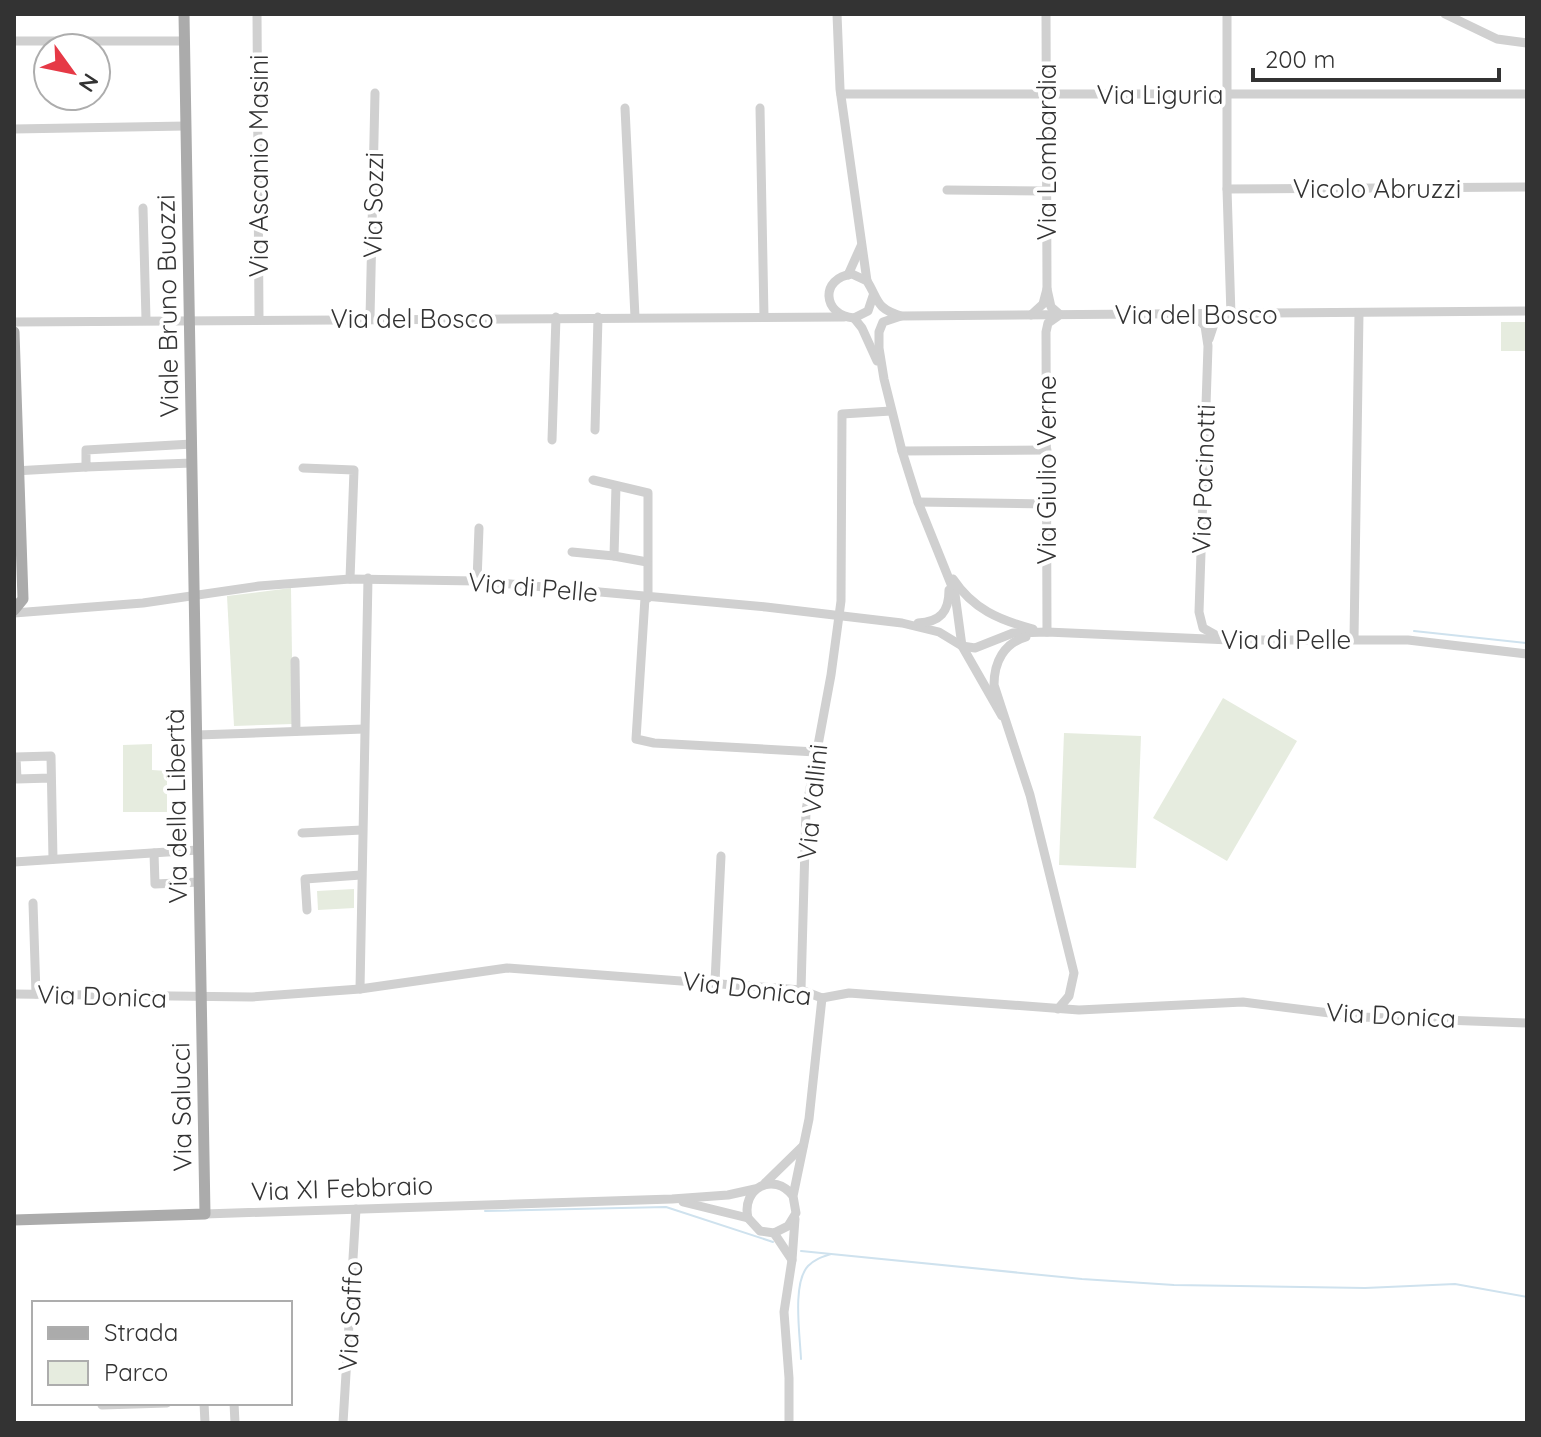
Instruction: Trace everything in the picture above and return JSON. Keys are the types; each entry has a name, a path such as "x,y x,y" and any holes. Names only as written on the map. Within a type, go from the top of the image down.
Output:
{"main road":[{"name":"Viale Bruno Buozzi","path":"184,14 189,319 186,444 192,463 188,598"},
{"path":"14,332 23,599 14,612"},
{"name":"Via della Libertà","path":"188,598 195,613 202,999"},
{"name":"Via Salucci","path":"202,999 205,1214"},
{"name":"Via XI Febbraio","path":"14,1220 205,1214"}],"street":[{"name":"Via Ascanio Masini","path":"257,14 259,318"},
{"path":"837,14 841,94 867,281 881,307 901,316"},
{"name":"Via Lombardia","path":"1046,14 1047,289 1053,310 1062,315"},
{"path":"1208,346 1214,324 1231,315 1227,14"},
{"path":"1445,14 1497,39 1527,43"},
{"path":"14,41 184,41"},
{"name":"Via Sozzi","path":"370,318 375,93"},
{"name":"Via Liguria","path":"841,94 1527,94"},
{"path":"625,108 635,317"},
{"path":"760,108 764,317"},
{"path":"14,129 186,126"},
{"name":"Vicolo Abruzzi","path":"1227,189 1527,187"},
{"path":"947,190 1046,191"},
{"path":"143,208 146,319"},
{"path":"848,275 863,242"},
{"path":"867,281 857,275 848,275 833,284 829,301 832,309 849,318 873,350 884,379"},
{"path":"1028,315 1039,310 1047,289"},
{"path":"849,318 868,311 873,296"},
{"path":"811,317 829,301"},
{"name":"Via del Bosco","path":"901,316 1527,311"},
{"path":"1354,639 1359,313"},
{"name":"Via Giulio Verne","path":"1046,632 1046,332 1048,323 1062,315"},
{"path":"1186,315 1204,323 1208,346"},
{"path":"901,316 883,322 878,337 891,411 918,502 955,594 962,646 1002,716"},
{"path":"552,440 556,317"},
{"path":"595,430 598,317"},
{"name":"Via del Bosco","path":"14,322 259,318 849,318"},
{"name":"Via Pacinotti","path":"1199,612 1208,346"},
{"name":"Via Vallini","path":"801,990 806,810 840,615 842,414 891,411"},
{"path":"86,467 86,450 186,444 179,462"},
{"path":"902,451 1047,450"},
{"path":"17,470 192,463"},
{"path":"303,468 354,470 350,579"},
{"path":"593,480 648,493 646,598 636,739 654,743 816,752"},
{"path":"614,556 616,486"},
{"path":"918,502 1047,504"},
{"path":"477,581 479,528"},
{"path":"572,552 647,562"},
{"path":"902,623 928,622 946,611 949,589 943,563"},
{"name":"Via di Pelle","path":"943,563 973,604 1014,624 1046,632"},
{"path":"360,989 368,578"},
{"name":"Via di Pelle","path":"14,612 188,598 259,586 350,579 477,581 902,623 939,632 962,646 979,648 1013,633 1046,632 1230,640 1408,640 1527,654"},
{"path":"1163,636 1189,632 1196,625 1199,612"},
{"path":"1199,612 1201,625 1206,631 1230,640"},
{"path":"1046,632 1014,640 999,658 994,685 1030,795 1074,973 1069,996 1058,1009"},
{"path":"295,661 296,731"},
{"path":"197,735 364,729"},
{"path":"51,778 17,779 16,757 51,756 53,859"},
{"path":"302,833 362,830"},
{"path":"14,862 198,850"},
{"path":"154,853 155,884 199,882"},
{"path":"715,982 721,856"},
{"path":"307,910 305,879 361,875"},
{"path":"33,903 36,994"},
{"name":"Via Donica","path":"14,994 202,999 360,989 507,968 801,990 822,998 849,993 1058,1009 1243,1002 1361,1017 1527,1023"},
{"path":"789,1423 784,1312 796,1213 793,1196 809,1119 822,998"},
{"path":"796,1213 788,1226 774,1233 760,1231 748,1218 747,1200 803,1146"},
{"path":"765,1183 783,1186 793,1196"},
{"name":"Via XI Febbraio","path":"205,1214 672,1199 728,1195 755,1189"},
{"name":"Via XI Febbraio","path":"672,1199 748,1218"},
{"name":"Via Saffo","path":"343,1423 356,1209"},
{"path":"774,1233 792,1260"}],"green space":[{"path":"1501,322 1527,322 1527,351 1501,351"},
{"path":"291,588 293,724 234,726 227,596"},
{"path":"1223,698 1297,741 1227,861 1153,818"},
{"path":"1064,733 1141,736 1136,868 1059,865"},
{"path":"152,744 152,770 167,771 167,812 123,812 123,745"},
{"path":"354,889 354,908 318,910 317,891"}],"waterway":[{"path":"1414,631 1527,643"},
{"path":"485,1211 666,1207 773,1242"},
{"path":"801,1251 1174,1285 1365,1288 1455,1284 1527,1297"},
{"path":"801,1359 800,1284 808,1266 831,1254"}]}
